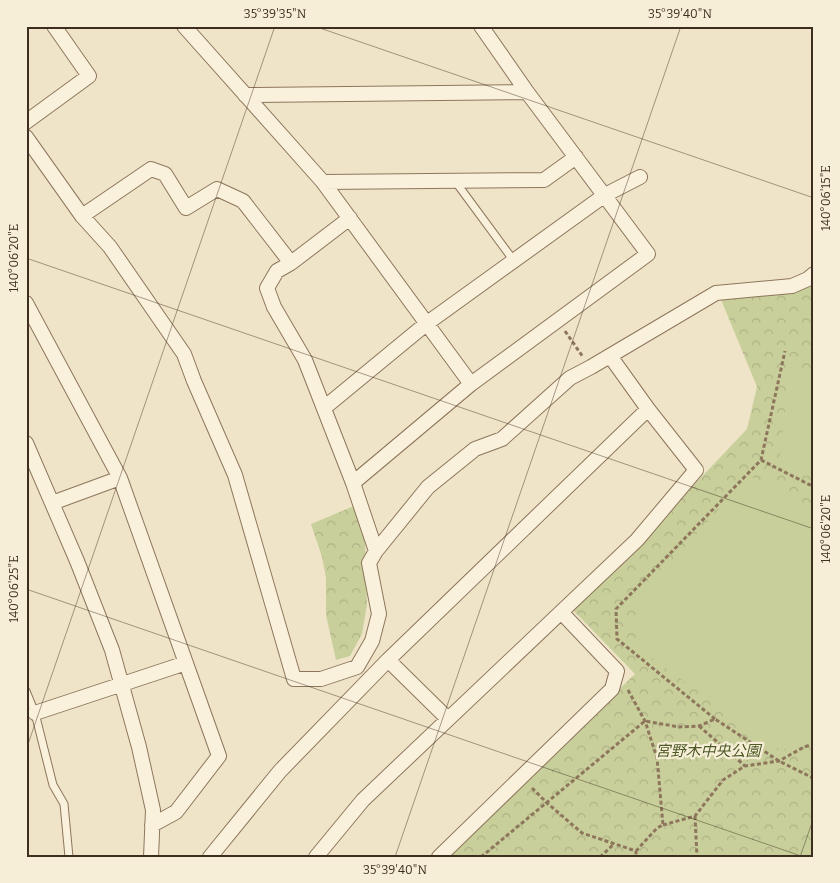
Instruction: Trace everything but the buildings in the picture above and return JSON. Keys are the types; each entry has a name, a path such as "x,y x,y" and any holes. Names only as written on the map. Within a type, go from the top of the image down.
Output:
{"street":[{"path":"26,122 89,76 54,26"},
{"path":"184,26 323,182 472,384"},
{"path":"353,483 472,384 648,254 527,92 481,26"},
{"path":"245,95 527,92"},
{"path":"26,138 82,216 110,248 184,354 235,475 294,679 321,679 356,667 372,640 379,614 369,563 376,550 428,487 475,449 502,439 570,378 591,368 716,293 792,286 808,279 814,274"},
{"path":"323,182 544,180 576,157"},
{"path":"82,216 151,169 165,174 186,208 217,189 243,202 291,263"},
{"path":"324,408 426,324 605,194 640,177"},
{"path":"350,218 291,263 277,271 267,288 274,307 305,360 353,483 376,550"},
{"path":"26,303 120,478 219,756 176,812 152,825"},
{"path":"316,857 362,800 562,613 637,540 696,470 648,409 610,356"},
{"path":"210,857 280,771 388,660 648,409"},
{"path":"26,444 112,650 139,746 153,810 151,857"},
{"path":"52,503 120,478"},
{"path":"439,857 612,689 617,671 562,613"},
{"path":"388,660 448,719"},
{"path":"34,712 186,663"}],"lane":[{"path":"455,181 514,261"},
{"path":"26,692 34,712 54,785 64,804 69,857"}],"path":[{"path":"558,321 591,368"},
{"path":"785,351 760,460 616,609 617,639 714,720 779,761 814,780"},
{"path":"760,460 814,487"},
{"path":"617,671 645,721 657,758 663,825"},
{"path":"481,857 645,721 678,727 699,726 714,720"},
{"path":"699,726 744,766"},
{"path":"636,857 636,851 657,828 695,816 723,780 744,766 779,761 804,747 814,744"},
{"path":"521,776 546,802 582,833 636,851"},
{"path":"695,816 696,857"},
{"path":"600,857 614,844"}],"green space":[{"name":"宮野木中央公園","path":"814,282 814,857 446,857 635,674 571,608 638,544 747,429 757,387 720,297"},
{"path":"789,371 814,373 814,476 778,474"},
{"path":"749,476 814,509 814,727 782,751 638,648 635,602"},
{"path":"354,506 365,537 367,605 362,634 350,656 336,660 326,615 326,578 322,557 311,524"}]}
